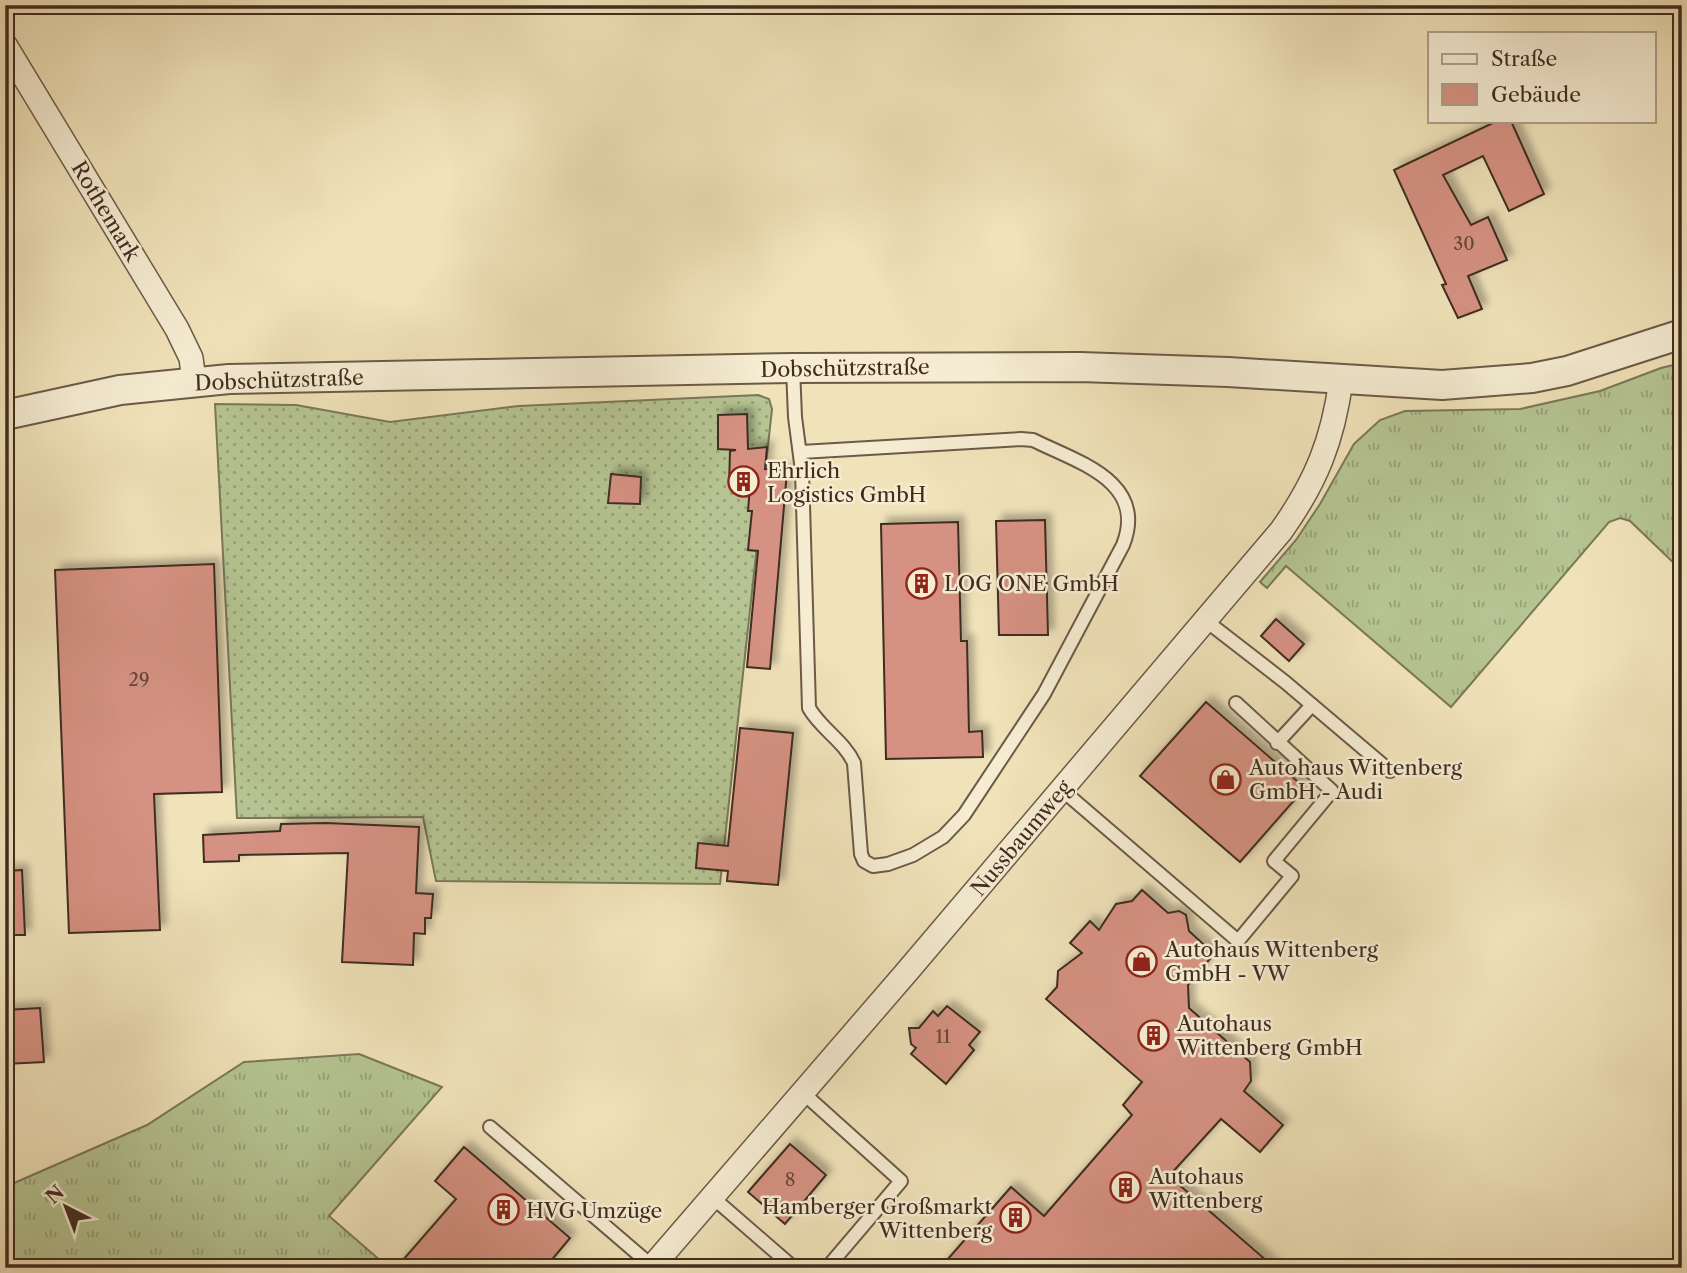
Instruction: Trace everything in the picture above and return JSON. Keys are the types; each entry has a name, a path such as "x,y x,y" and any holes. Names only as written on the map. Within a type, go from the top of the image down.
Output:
{"street":[{"name":"Rothemark","path":"5,45 177,329 191,358 194,381"},
{"name":"Dobschützstraße","path":"5,415 120,390 194,381 793,368 1080,367 1228,372 1442,385 1532,378 1605,360 1682,334"},
{"name":"Nussbaumweg","path":"652,1267 1281,531 1310,486 1329,443 1341,380"}],"lane":[{"path":"793,368 800,452 809,708 821,727 850,754 854,763 861,854 864,861 873,866 888,864 913,855 943,837 964,815 1044,694 1123,545 1129,522 1127,504 1114,485 1102,475 1033,440 800,452"},
{"path":"1205,620 1390,771"},
{"path":"1062,789 1238,941 1292,876 1274,861 1332,791 1236,703"},
{"path":"1277,743 1312,705"},
{"path":"802,1092 901,1181 827,1268"},
{"path":"490,1127 652,1267"},
{"path":"711,1196 794,1268"}],"green space":[{"path":"1682,363 1682,571 1630,521 1620,518 1609,522 1451,707 1286,566 1267,588 1260,582 1296,540 1354,444 1380,420 1405,411 1520,409 1600,391"},
{"path":"758,395 769,399 772,409 720,884 436,881 423,817 237,818 215,404 296,405 390,422 519,406"},
{"path":"359,1054 442,1087 329,1216 389,1268 5,1268 5,1187 147,1125 244,1062"}],"building":[{"path":"1495,122 1511,122 1544,194 1509,211 1483,156 1443,175 1471,225 1488,217 1507,260 1468,276 1482,309 1458,318 1442,285 1446,284 1394,170"},
{"path":"747,414 748,449 767,447 765,469 787,471 770,669 747,667 758,551 748,550 752,511 748,511 750,486 729,486 730,451 736,450 718,449 718,415"},
{"path":"611,474 641,477 640,504 608,503"},
{"name":"LOG ONE GmbH","path":"1045,520 1048,635 999,635 996,521"},
{"name":"LOG ONE GmbH","path":"958,522 961,641 967,641 969,732 982,731 983,757 886,759 881,524"},
{"path":"214,564 222,792 154,794 160,930 69,933 55,570"},
{"path":"1276,619 1304,644 1289,661 1261,636"},
{"path":"1206,702 1305,788 1240,862 1140,776"},
{"path":"740,728 793,733 778,885 727,881 728,871 696,868 698,843 728,846"},
{"path":"281,824 419,827 416,893 433,894 431,918 425,918 425,934 414,933 413,965 342,962 348,853 239,855 239,861 204,862 203,835 280,831"},
{"path":"22,870 25,935 5,935 5,871"},
{"path":"1142,890 1168,913 1179,911 1186,915 1189,931 1214,954 1188,985 1189,1008 1250,1062 1251,1081 1244,1091 1283,1125 1260,1152 1221,1119 1169,1176 1275,1268 940,1268 1011,1187 1044,1216 1132,1115 1123,1105 1142,1082 1046,999 1057,987 1058,971 1082,953 1070,943 1090,921 1099,930 1116,904 1132,901"},
{"path":"947,1006 980,1032 969,1045 974,1050 946,1084 911,1054 916,1048 911,1044 909,1028 919,1028 933,1011 938,1016"},
{"path":"40,1008 44,1062 5,1064 5,1010"},
{"path":"790,1144 826,1175 785,1224 748,1192"},
{"path":"464,1147 570,1238 545,1268 396,1268 456,1199 435,1181"}],"place":[{"name":"Ehrlich Logistics GmbH","path":"744,482"},
{"name":"LOG ONE GmbH","path":"921,583"},
{"name":"Autohaus Wittenberg GmbH - Audi","path":"1226,779"},
{"name":"Autohaus Wittenberg GmbH - VW","path":"1142,961"},
{"name":"Autohaus Wittenberg GmbH","path":"1154,1035"},
{"name":"Autohaus Wittenberg","path":"1126,1188"},
{"name":"HVG Umzüge","path":"503,1210"},
{"name":"Hamberger Großmarkt Wittenberg","path":"1015,1218"}]}
